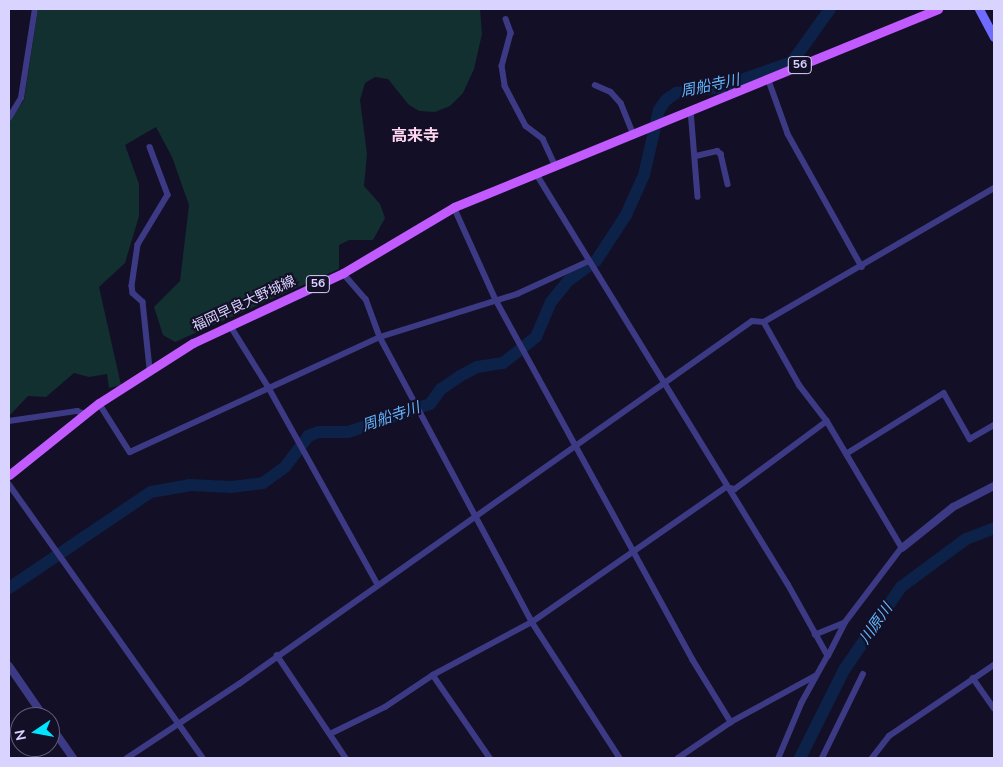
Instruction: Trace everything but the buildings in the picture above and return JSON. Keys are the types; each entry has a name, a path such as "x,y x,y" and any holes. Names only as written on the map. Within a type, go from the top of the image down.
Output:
{"main road":[{"name":"56","path":"691,110 938,9"},
{"path":"979,9 994,37"},
{"name":"福岡早良大野城線","path":"9,475 99,403 150,369 230,325 343,273 454,207 691,110"}],"street":[{"path":"9,118 21,98 35,9"},
{"path":"506,19 512,33 502,66 504,86 526,126 543,139 555,165"},
{"path":"768,78 788,134 862,266"},
{"path":"595,85 611,92 620,103 633,134"},
{"path":"691,110 698,197"},
{"path":"150,147 168,195 138,245 132,286 134,293 143,302 150,369"},
{"path":"696,156 717,151 721,154 728,184"},
{"path":"536,173 662,383 788,584 828,656"},
{"path":"127,758 179,724 378,585 752,321 764,322 994,188"},
{"path":"454,207 496,300 693,660 731,722"},
{"path":"99,403 130,452 380,337 496,300 555,278 589,261"},
{"path":"343,273 366,299 380,337 532,622 620,758"},
{"path":"764,322 800,386 827,421 902,548"},
{"path":"230,325 269,388 378,585"},
{"path":"846,454 944,393 970,439 994,425"},
{"path":"9,421 77,411 85,414"},
{"path":"726,487 735,490 827,421"},
{"path":"9,484 203,758"},
{"path":"778,758 816,676 845,623 902,548 953,507 994,486"},
{"path":"330,734 385,707 433,674 532,622 726,487"},
{"path":"815,635 845,623"},
{"path":"277,655 346,758"},
{"path":"872,758 889,736 994,665"},
{"path":"9,666 37,707"},
{"path":"433,674 490,758"},
{"path":"822,758 863,674"},
{"path":"678,758 731,722 816,676"},
{"path":"973,678 994,708"},
{"path":"60,739 73,758"}],"green space":[{"path":"38,9 480,9 482,34 474,69 463,93 450,106 435,112 419,111 408,104 388,79 375,77 365,83 360,100 367,154 364,186 380,204 385,218 373,240 349,240 339,245 339,269 175,342 163,335 154,307 180,281 189,205 172,157 156,127 125,145 139,184 139,216 125,263 99,287 121,385 109,388 107,374 89,377 74,373 46,397 28,396 9,416 9,121 24,100"}],"waterway":[{"name":"周船寺川","path":"9,588 151,492 189,485 231,487 263,483 285,467 308,436 319,432 348,432 430,404 441,389 460,376 477,367 503,363 536,337 551,302 568,281 596,261 626,215 644,175 659,110 666,100 676,93 722,87 792,62 830,9"},
{"name":"川原川","path":"800,758 844,670 901,587 966,539 994,528"}],"district":[{"name":"高来寺","path":"415,136"}]}
